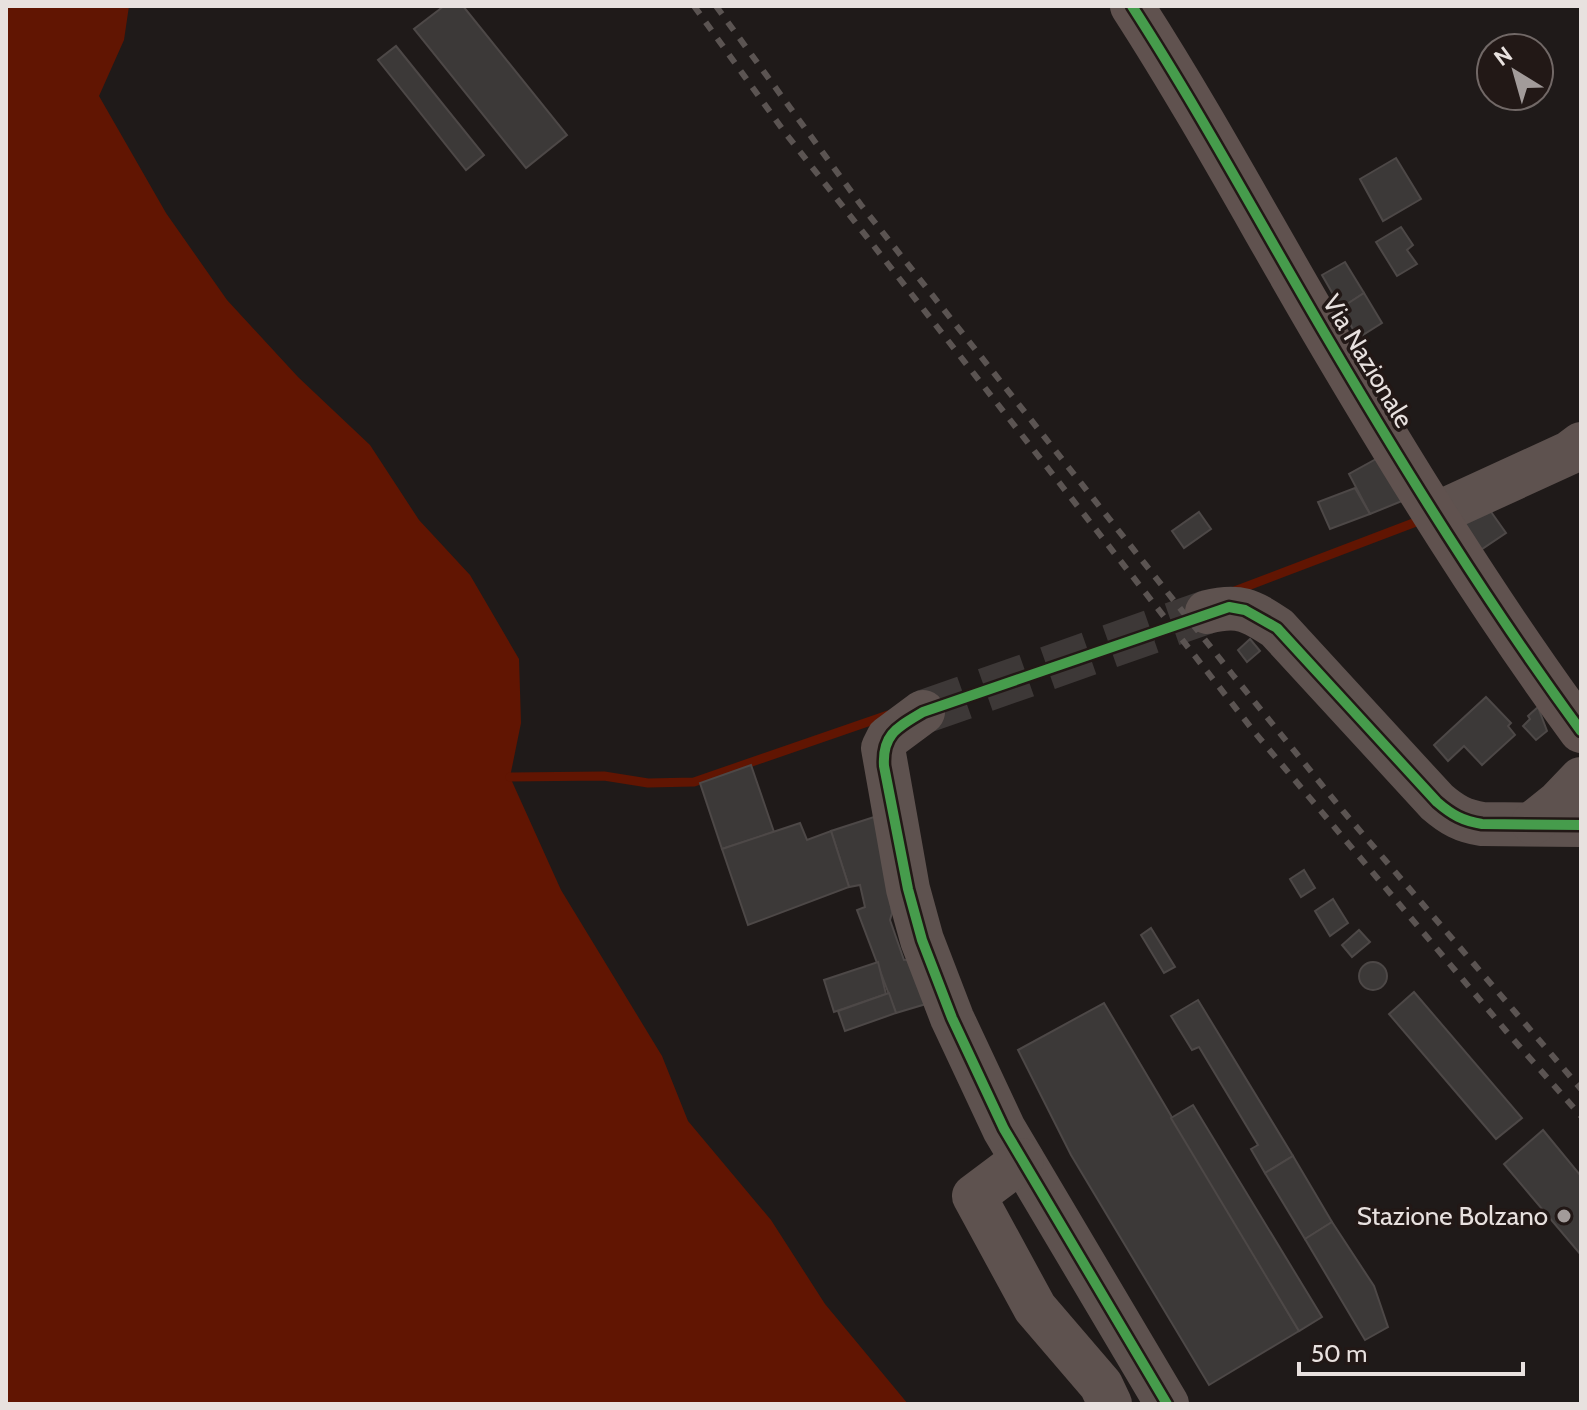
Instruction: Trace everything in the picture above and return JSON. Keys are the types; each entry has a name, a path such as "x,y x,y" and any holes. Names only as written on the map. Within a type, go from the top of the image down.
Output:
{"main road":[{"name":"Via Nazionale","path":"1132,6 1210,131 1325,335 1526,656 1581,731"}],"street":[{"path":"1436,514 1569,453 1581,444"},
{"path":"1207,612 1229,607 1245,610 1277,628 1437,802 1454,816 1466,822 1482,824 1581,825"},
{"path":"923,712 888,738 883,748 908,889 922,940 952,1018 1004,1129 1167,1404"},
{"path":"1533,823 1581,779"},
{"path":"1022,1160 974,1196 1035,1308 1101,1385 1110,1404"}],"shaded area":[{"path":"6,6 129,6 124,40 99,96 166,213 227,300 298,377 370,445 419,520 470,575 519,659 521,723 510,777 561,890 662,1056 688,1121 771,1220 825,1304 908,1404 6,1404"}],"building":[{"path":"444,6 463,6 567,135 526,168 414,29"},
{"path":"396,46 484,155 466,170 378,60"},
{"path":"1396,158 1421,199 1383,221 1360,179"},
{"path":"1401,227 1413,245 1407,250 1417,264 1397,276 1376,242"},
{"path":"1345,262 1364,293 1341,308 1322,275"},
{"path":"1364,293 1382,323 1358,338 1341,308"},
{"path":"1376,459 1402,501 1370,514 1349,474"},
{"path":"1355,488 1370,514 1330,529 1318,502"},
{"path":"1489,509 1506,533 1479,551 1455,515"},
{"path":"1199,512 1211,529 1184,548 1172,531"},
{"path":"1143,623 1155,639 1143,647 1132,631"},
{"path":"1250,639 1260,651 1247,662 1238,650"},
{"path":"1486,697 1511,723 1508,726 1515,735 1482,765 1464,746 1448,761 1434,745"},
{"path":"1538,707 1547,731 1536,740 1523,726"},
{"path":"751,765 774,832 722,849 700,783"},
{"path":"877,816 892,913 890,920 904,960 919,959 936,1001 896,1013 857,910 865,907 860,885 849,887 831,831"},
{"path":"800,823 807,840 831,831 849,887 748,925 722,849"},
{"path":"1304,870 1315,888 1301,897 1290,879"},
{"path":"1333,899 1348,923 1330,936 1315,911"},
{"path":"1151,928 1175,967 1164,973 1141,935"},
{"path":"1359,930 1370,942 1352,957 1342,945"},
{"path":"878,962 886,994 834,1012 824,980"},
{"path":"1373,962 1383,966 1387,976 1383,986 1373,990 1363,986 1359,976 1363,966"},
{"path":"1414,992 1522,1118 1496,1139 1389,1014"},
{"path":"889,993 896,1013 845,1031 838,1011"},
{"path":"1198,1000 1293,1156 1265,1173 1251,1149 1258,1145 1199,1047 1192,1050 1171,1016"},
{"path":"1104,1003 1299,1331 1209,1385 1071,1155 1018,1050"},
{"path":"1193,1105 1322,1317 1299,1331 1171,1118"},
{"name":"Stazione Bolzano","path":"1543,1130 1581,1176 1581,1255 1504,1164"},
{"path":"1293,1156 1332,1222 1305,1239 1265,1173"},
{"path":"1332,1222 1374,1286 1388,1327 1365,1340 1305,1239"}],"waterway":[{"path":"1232,592 1416,522"},
{"path":"510,777 604,776 648,783 694,782 888,715"}],"tunnel":[{"path":"923,712 1207,612"}],"railway":[{"path":"694,6 783,130 1256,734 1581,1116"},
{"path":"716,6 861,205 1232,674 1343,811 1581,1089"}],"cycle path":[{"path":"1132,6 1417,486 1513,635 1581,731"},
{"path":"1167,1404 1004,1129 952,1018 922,940 908,889 884,766 886,746 893,733 923,712 1229,607 1245,610 1277,628 1437,802 1453,814 1482,824 1581,825"}],"place":[{"name":"Stazione Bolzano","path":"1564,1216"}]}
